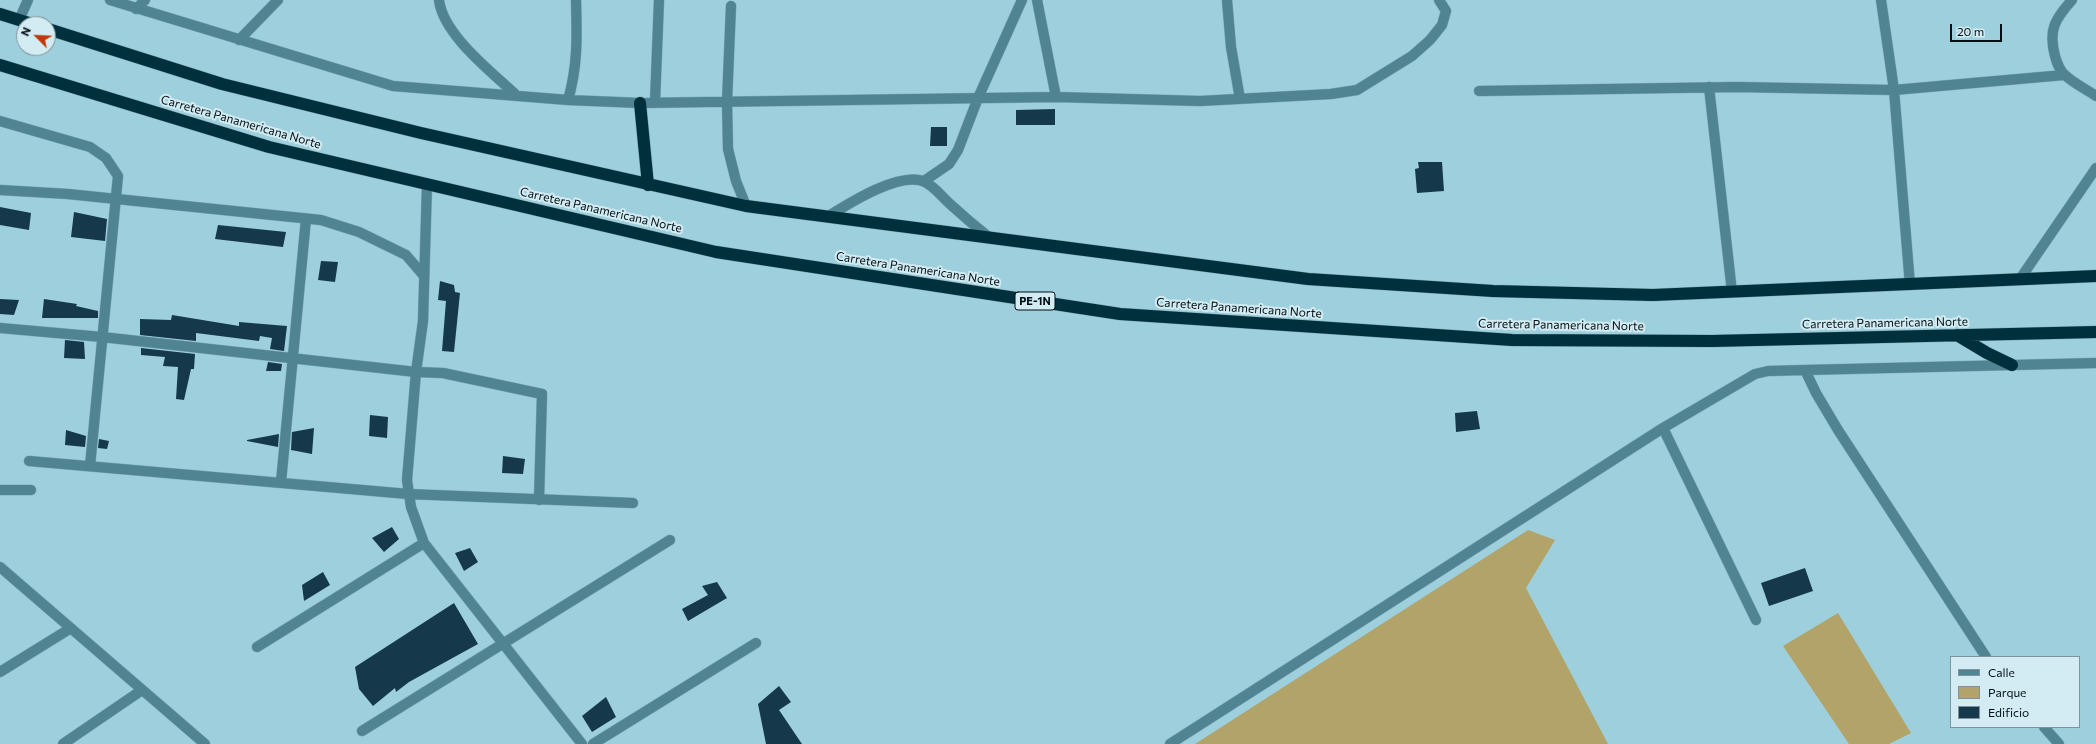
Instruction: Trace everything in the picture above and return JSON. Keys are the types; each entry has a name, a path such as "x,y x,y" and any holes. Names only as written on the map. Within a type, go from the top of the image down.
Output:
{"highway":[{"path":"0,14 16,19"},
{"path":"56,32 222,84 421,133 746,206 1308,279 1493,291 1653,294 1910,285 2096,276"},
{"name":"Carretera Panamericana Norte","path":"0,65 269,147 716,252 1120,314 1512,340 1712,341 2096,332"},
{"path":"640,103 648,185"},
{"path":"1957,335 1986,353 2012,365"}],"street":[{"path":"21,16 28,0"},
{"path":"110,0 393,86 568,100 640,103 1056,97 1200,101 1331,94 1356,90 1412,56 1430,40 1445,20 1446,11 1439,0"},
{"path":"136,9 145,0"},
{"path":"239,40 278,0"},
{"path":"439,0 445,21 470,51 516,96"},
{"path":"568,100 575,77 577,48 576,0"},
{"path":"655,102 659,0"},
{"path":"924,181 938,173 952,159 964,137 978,98 1022,0"},
{"path":"1037,0 1056,97"},
{"path":"1227,0 1240,99"},
{"path":"1881,0 1894,90 1910,285"},
{"path":"2072,0 2056,19 2052,31 2052,43 2055,56 2064,75 2096,96"},
{"path":"731,6 727,102 728,149 736,181 746,206"},
{"path":"1479,91 1709,87 1894,90 2064,75"},
{"path":"1709,87 1732,292"},
{"path":"0,120 81,144 99,152 113,166 118,176 117,200 90,466"},
{"path":"2020,279 2096,168"},
{"path":"827,217 852,202 896,181 912,178 924,181 990,238"},
{"path":"427,184 423,321 416,372 407,466 408,494 424,543 582,744"},
{"path":"0,190 68,194 306,219 340,225 378,240 406,255 424,276"},
{"path":"281,482 294,358 306,219"},
{"path":"0,328 102,337 416,372 443,373 542,394 539,500"},
{"path":"1170,744 1663,428 1755,374 1768,371 2096,363"},
{"path":"1805,370 1816,393 1838,430 1985,656"},
{"path":"1663,428 1756,620"},
{"path":"30,461 408,494 633,503"},
{"path":"0,490 31,490"},
{"path":"362,731 670,540"},
{"path":"257,647 424,543"},
{"path":"0,567 205,744"},
{"path":"0,672 71,628"},
{"path":"593,744 756,643"},
{"path":"63,744 142,690"},
{"path":"2045,728 2059,744"}],"green space":[{"path":"1528,530 1555,540 1526,588 1608,744 1195,744"},
{"path":"1838,613 1911,733 1889,744 1849,744 1783,646"}],"building":[{"path":"1055,109 1055,125 1016,125 1016,110"},
{"path":"931,127 947,127 947,146 930,146"},
{"path":"1418,162 1442,162 1444,191 1417,193 1415,169 1419,168"},
{"path":"0,207 31,213 29,230 0,225"},
{"path":"74,212 107,219 105,241 71,237"},
{"path":"218,225 286,232 283,247 215,239"},
{"path":"321,261 338,262 335,282 318,280"},
{"path":"440,281 454,285 455,292 460,293 454,352 442,351 446,301 438,300"},
{"path":"0,299 19,300 14,315 0,314"},
{"path":"44,299 77,304 76,306 98,311 98,318 42,318"},
{"path":"172,315 239,326 239,322 287,326 284,351 270,349 272,338 260,336 259,341 196,333 196,341 140,335 140,319 171,320"},
{"path":"65,340 84,342 85,359 64,358"},
{"path":"141,348 195,354 194,369 191,369 184,400 176,399 178,367 163,366 165,357 141,355"},
{"path":"268,362 282,364 281,371 266,371"},
{"path":"1477,411 1480,429 1456,432 1455,413"},
{"path":"370,415 388,417 387,438 369,436"},
{"path":"314,428 312,454 291,450 292,432"},
{"path":"66,430 86,436 85,447 65,445"},
{"path":"279,434 278,447 247,441 247,440"},
{"path":"99,439 109,441 107,449 98,448"},
{"path":"503,456 525,459 523,474 502,473"},
{"path":"392,527 399,539 384,552 372,538"},
{"path":"470,548 478,562 464,571 455,553"},
{"path":"1805,568 1813,591 1769,606 1761,583"},
{"path":"323,572 330,585 304,601 302,585"},
{"path":"717,582 727,598 688,621 682,609 708,595 702,586"},
{"path":"454,603 478,644 409,682 396,692 395,688 373,706 359,689 355,667"},
{"path":"779,686 791,702 779,710 802,744 766,744 758,704"},
{"path":"606,697 616,717 592,732 582,716"}]}
